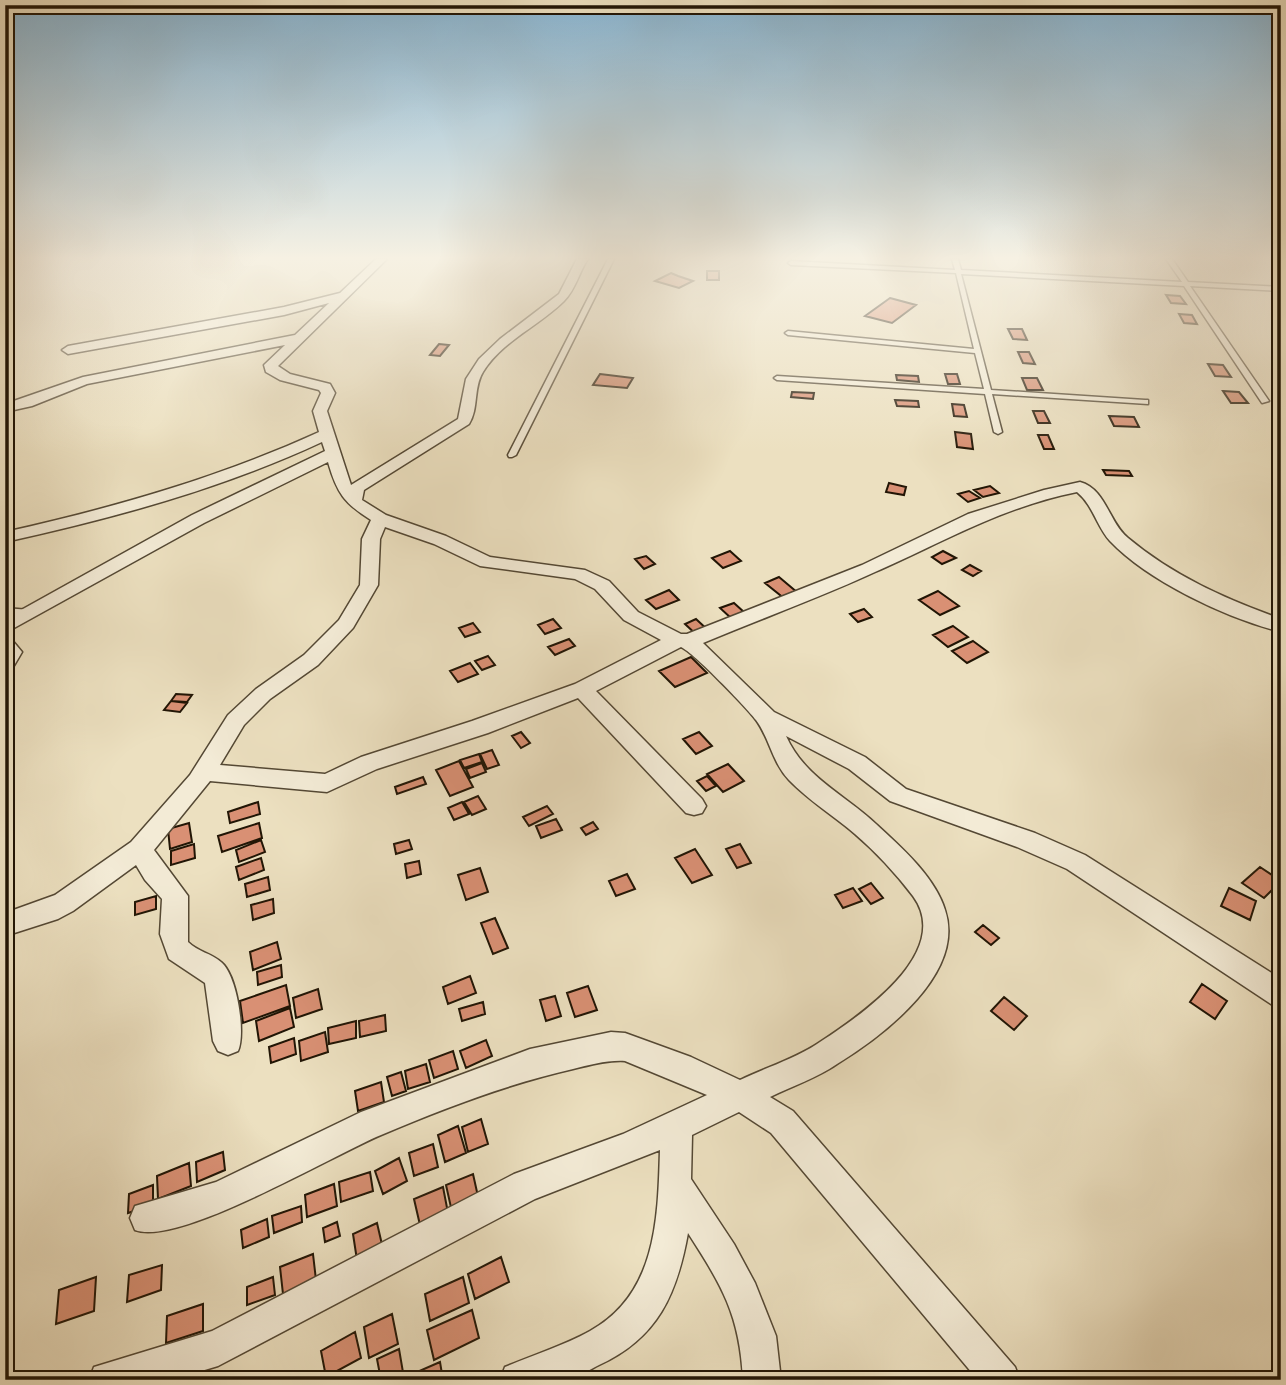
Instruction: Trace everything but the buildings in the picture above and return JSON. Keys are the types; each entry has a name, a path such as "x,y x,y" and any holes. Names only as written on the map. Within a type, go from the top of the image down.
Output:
{"street":[{"path":"68,350 214,324"},
{"path":"314,324 271,365 271,369 285,377 325,387 328,393 320,411 343,485 354,502 380,519 440,540 486,562 579,574 602,585 631,616 648,627 684,641 766,717 857,763 898,795 1026,840 1076,862 1281,995"},
{"path":"354,502 353,491 358,487 464,421 473,378 482,363 526,324"},
{"path":"5,408 27,404 83,381 299,338"},
{"path":"5,537 96,517 186,491 275,458 327,434"},
{"path":"5,627 198,519 334,453"},
{"path":"204,772 327,783 369,763 480,727 582,689 684,641 868,569 974,518 1028,499 1077,486 1084,489 1092,499 1118,538 1154,566 1233,607 1281,626"},
{"path":"5,925 49,911 64,903 140,849 204,772 229,731 252,704 311,660 346,624 369,585 371,539 380,519"},
{"path":"5,645 12,652 5,664"},
{"path":"582,689 694,806"},
{"path":"116,1378 218,1348 428,1235 526,1186 629,1148 826,1055 889,1008 922,972 936,941 933,911 924,891 874,836 799,776 785,760 766,717"},
{"path":"140,849 154,873 175,896 172,935 174,947 181,956 211,970 218,979 228,1041"},
{"path":"147,1218 232,1191 372,1123 530,1064 611,1046 625,1047 657,1057 741,1096 782,1122 1002,1380"},
{"path":"518,1380 610,1339 630,1324 647,1301 665,1265 672,1232 676,1126"},
{"path":"675,1183 728,1266 751,1315 758,1338 762,1380"}],"lane":[{"path":"512,455 578,324"},
{"path":"971,324 998,432"},
{"path":"1213,324 1265,401"},
{"path":"788,333 978,351"},
{"path":"778,378 1145,402"},
{"path":"5,611 30,613"}]}
